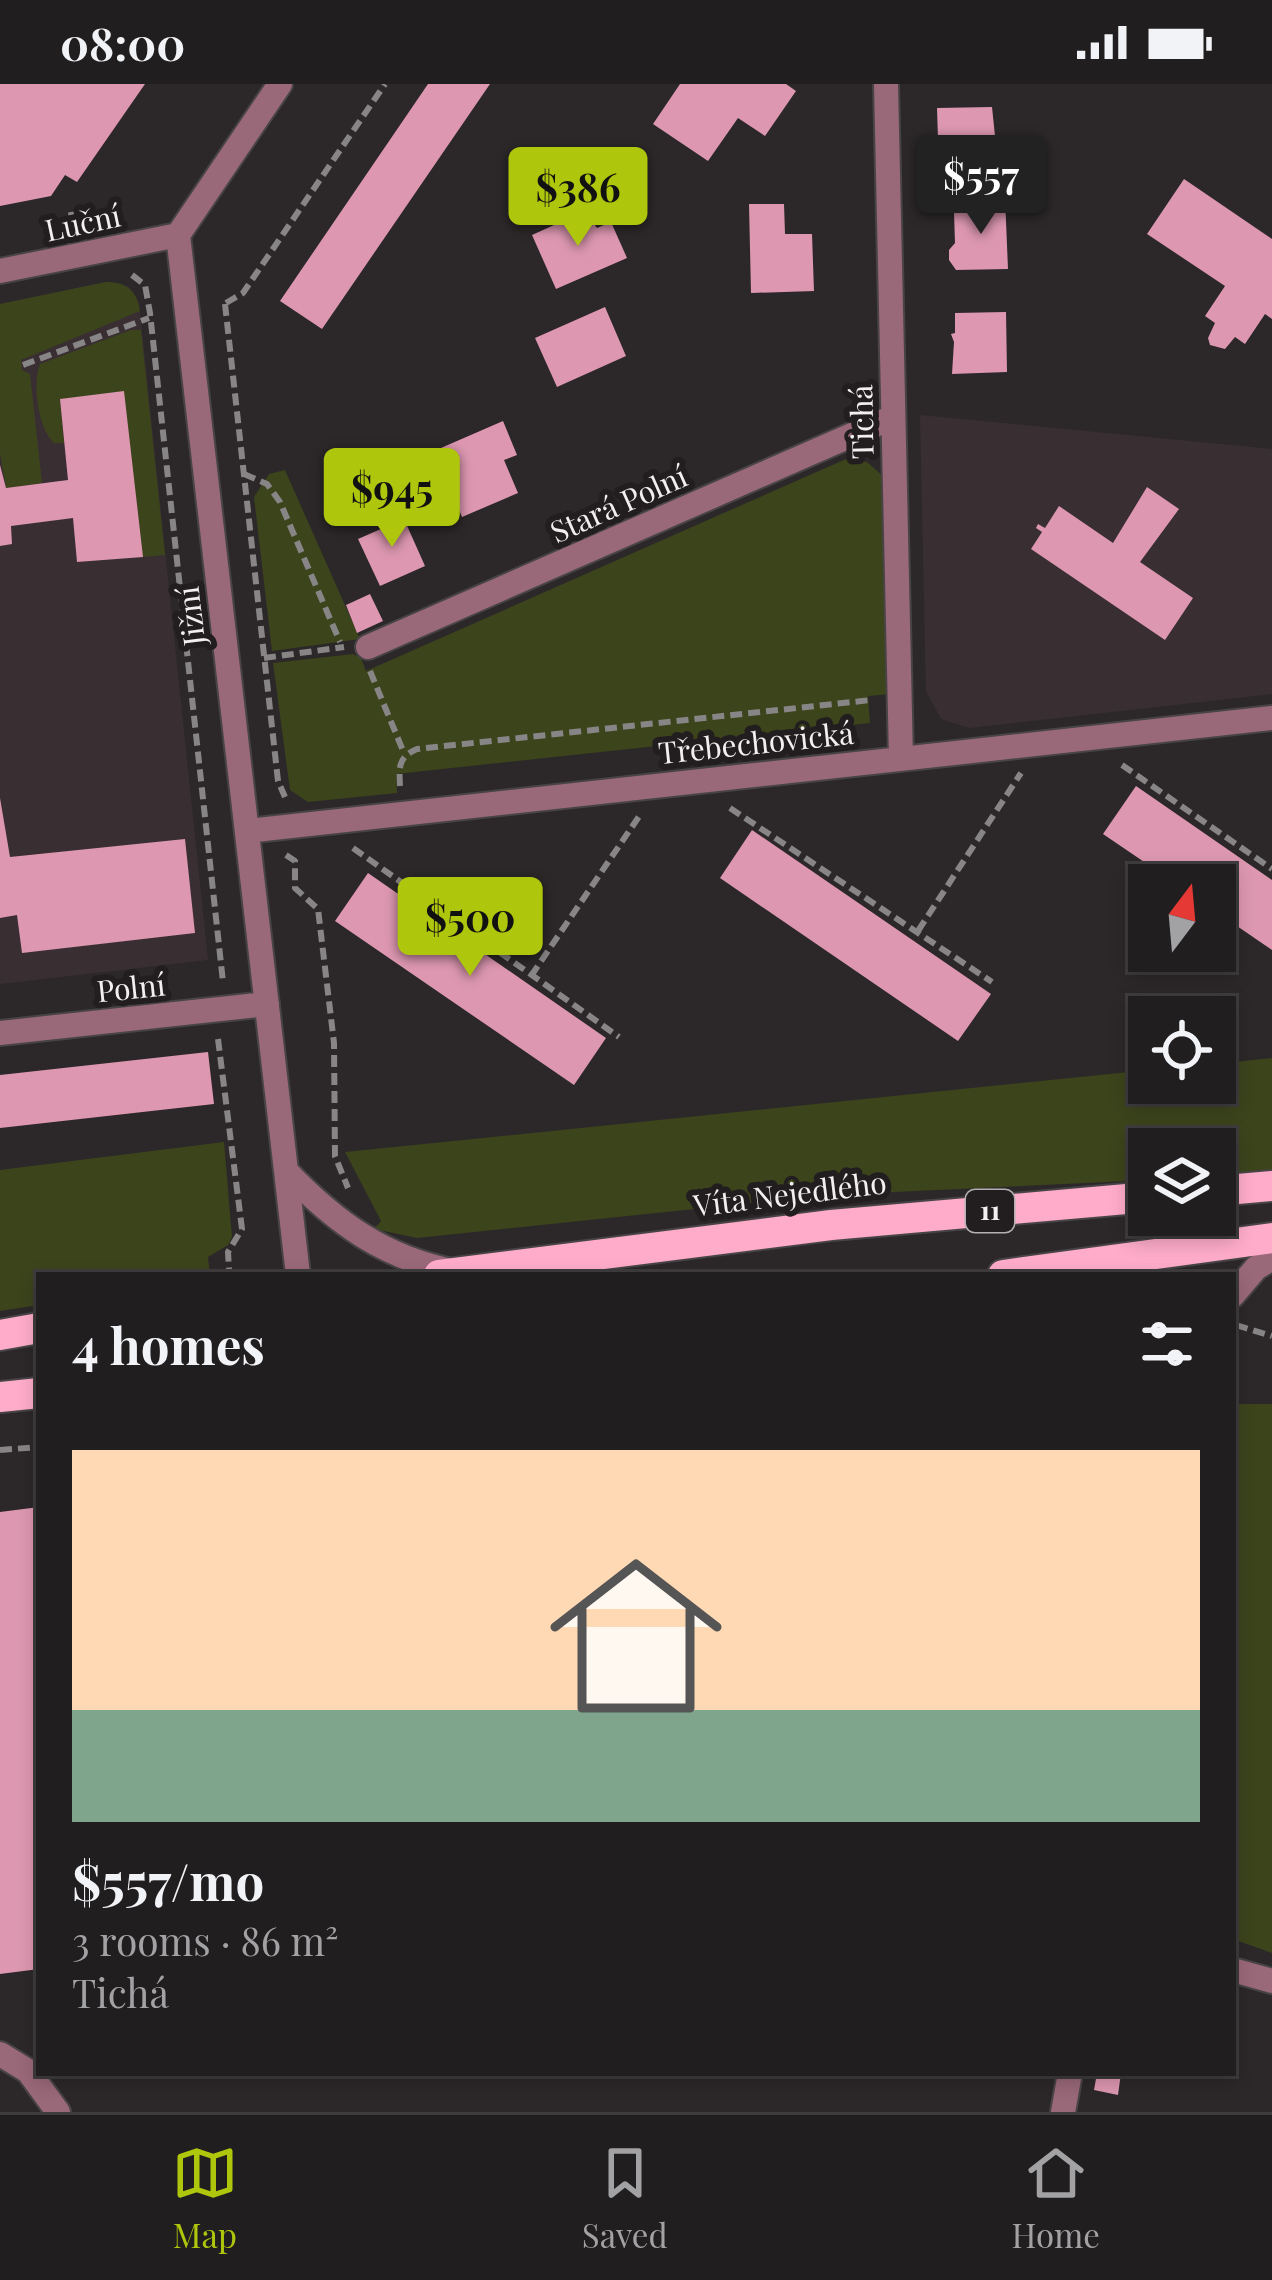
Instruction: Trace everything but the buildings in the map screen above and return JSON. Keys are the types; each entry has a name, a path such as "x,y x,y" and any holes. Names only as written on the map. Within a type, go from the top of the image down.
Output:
{"main road":[{"path":"1236,1189 1272,1186"},
{"name":"Víta Nejedlého","path":"464,1272 831,1225 1128,1198"},
{"name":"11","path":"1025,1272 1272,1238"},
{"path":"0,1335 36,1329"},
{"path":"0,1397 36,1393"}],"street":[{"path":"178,235 280,84"},
{"name":"Tichá","path":"886,84 901,759"},
{"name":"Luční","path":"0,272 178,235"},
{"name":"Jižní","path":"178,235 298,1272"},
{"name":"Stará Polní","path":"356,647 893,417"},
{"name":"Třebechovická","path":"247,831 1272,718"},
{"name":"Polní","path":"0,1033 267,1004"},
{"path":"286,1171 355,1234 442,1272"},
{"path":"1236,1291 1272,1258"},
{"path":"1236,1971 1272,1981"},
{"path":"0,2054 28,2071 58,2112"},
{"path":"1063,2112 1069,2076"}],"path":[{"path":"23,365 150,318 225,304 243,293 385,84"},
{"path":"121,272 145,285 150,318 224,981 213,993 242,1229 228,1252 230,1270"},
{"path":"225,304 278,781 290,802"},
{"path":"244,473 268,484 280,502 369,669 404,754"},
{"path":"264,658 356,647"},
{"path":"401,799 399,763 404,754 417,749 823,705 899,702"},
{"path":"1139,758 1117,761 1272,869"},
{"path":"918,931 1024,770 1000,773"},
{"path":"749,802 726,805 992,982"},
{"path":"532,976 639,815 661,812"},
{"path":"247,831 295,861 295,888 318,909 334,1043 335,1156 349,1192"},
{"path":"350,847 619,1037"},
{"path":"1236,1325 1272,1336"},
{"path":"0,1450 36,1447"}],"shaded area":[{"path":"106,282 128,286 139,303 208,960 0,984 0,304"},
{"path":"920,415 1272,449 1272,694 969,728 941,719 926,691"}],"green space":[{"path":"106,282 129,289 140,311 21,360 22,370 30,374 42,483 6,488 0,453 0,304"},
{"path":"141,330 165,555 143,557 60,399 64,443 54,443 48,436 38,405 40,364"},
{"path":"846,459 867,462 885,478 891,694 868,696 870,723 396,774 397,793 308,802 290,790 273,663 353,654 361,658 366,671"},
{"path":"285,470 360,639 272,651 254,497 269,474"},
{"path":"1272,1058 1272,1173 1236,1176 1236,1128 1128,1128 1128,1181 830,1195 417,1238 374,1229 381,1221 345,1152 1128,1072 1128,1104 1236,1104 1236,1062"},
{"path":"224,1142 232,1237 208,1257 210,1272 36,1272 36,1305 0,1311 0,1170"},
{"path":"1236,1404 1272,1404 1272,1953 1236,1940"}]}
